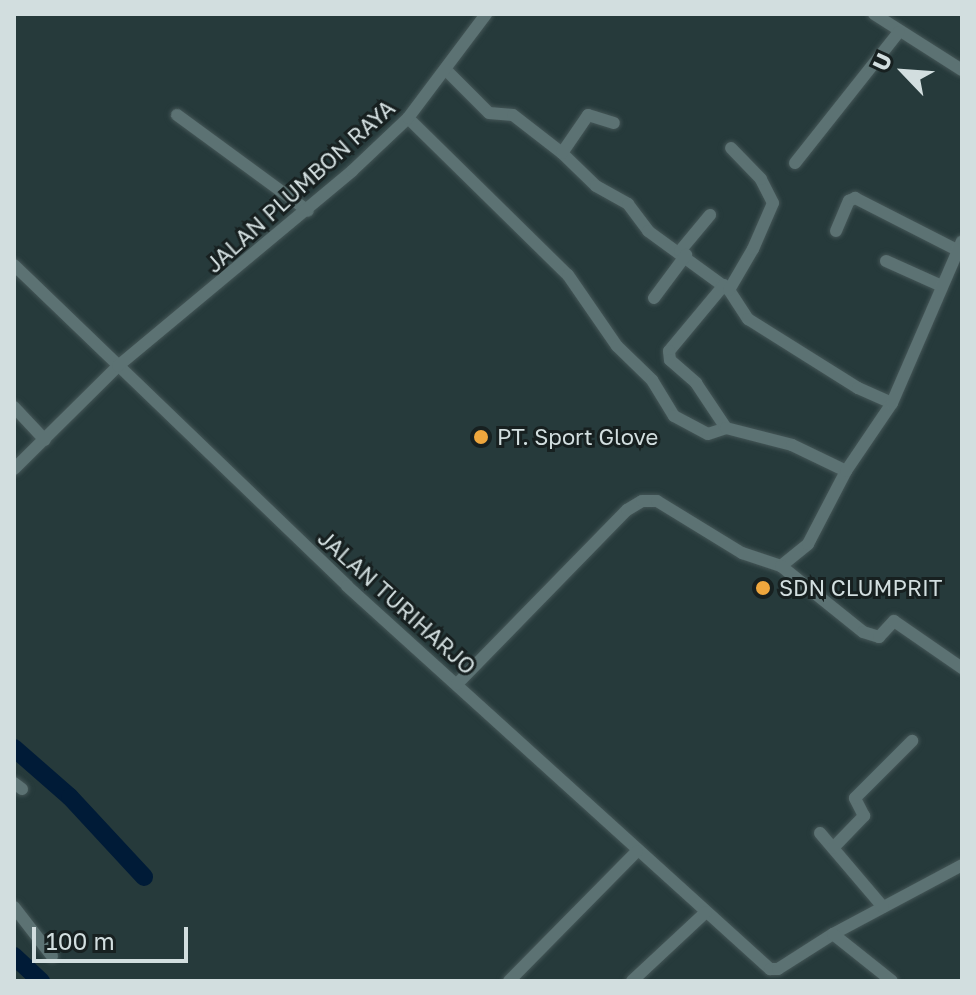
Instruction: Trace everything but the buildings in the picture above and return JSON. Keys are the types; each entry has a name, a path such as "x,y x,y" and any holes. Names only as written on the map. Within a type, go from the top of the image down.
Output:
{"street":[{"name":"JALAN PLUMBON RAYA","path":"14,469 118,366 308,211 408,118 447,71 486,14"},
{"path":"874,14 899,32 961,66"},
{"path":"795,163 899,32"},
{"path":"447,71 493,115 513,115 562,153 596,186 628,204 648,231 727,287 748,319 892,403"},
{"path":"177,115 308,211"},
{"path":"562,153 588,115 614,123"},
{"path":"408,118 568,275 617,346 652,380 674,416 708,434 726,428 792,445 846,471"},
{"path":"726,428 708,398 667,355 727,287 753,249 773,203 761,179 731,148"},
{"path":"781,566 808,544 846,471 892,403 960,246 855,198 849,201 836,231"},
{"path":"654,298 710,215"},
{"path":"886,261 942,286"},
{"name":"JALAN TURIHARJO","path":"14,265 347,586 766,965 778,969 833,934"},
{"path":"14,407 45,440"},
{"path":"457,684 635,504 657,501 742,553 781,566 863,632 879,637 894,621 962,668"},
{"path":"833,848 865,813 855,798 912,741"},
{"path":"820,833 883,907"},
{"path":"509,981 637,851"},
{"path":"892,981 833,934 962,865"},
{"path":"14,907 52,956"},
{"path":"632,981 706,912"}],"waterway":[{"path":"14,748 70,797 144,877"},
{"path":"14,956 41,981"}],"place":[{"name":"PT. Sport Glove","path":"481,437"},
{"name":"SDN CLUMPRIT","path":"763,588"}]}
